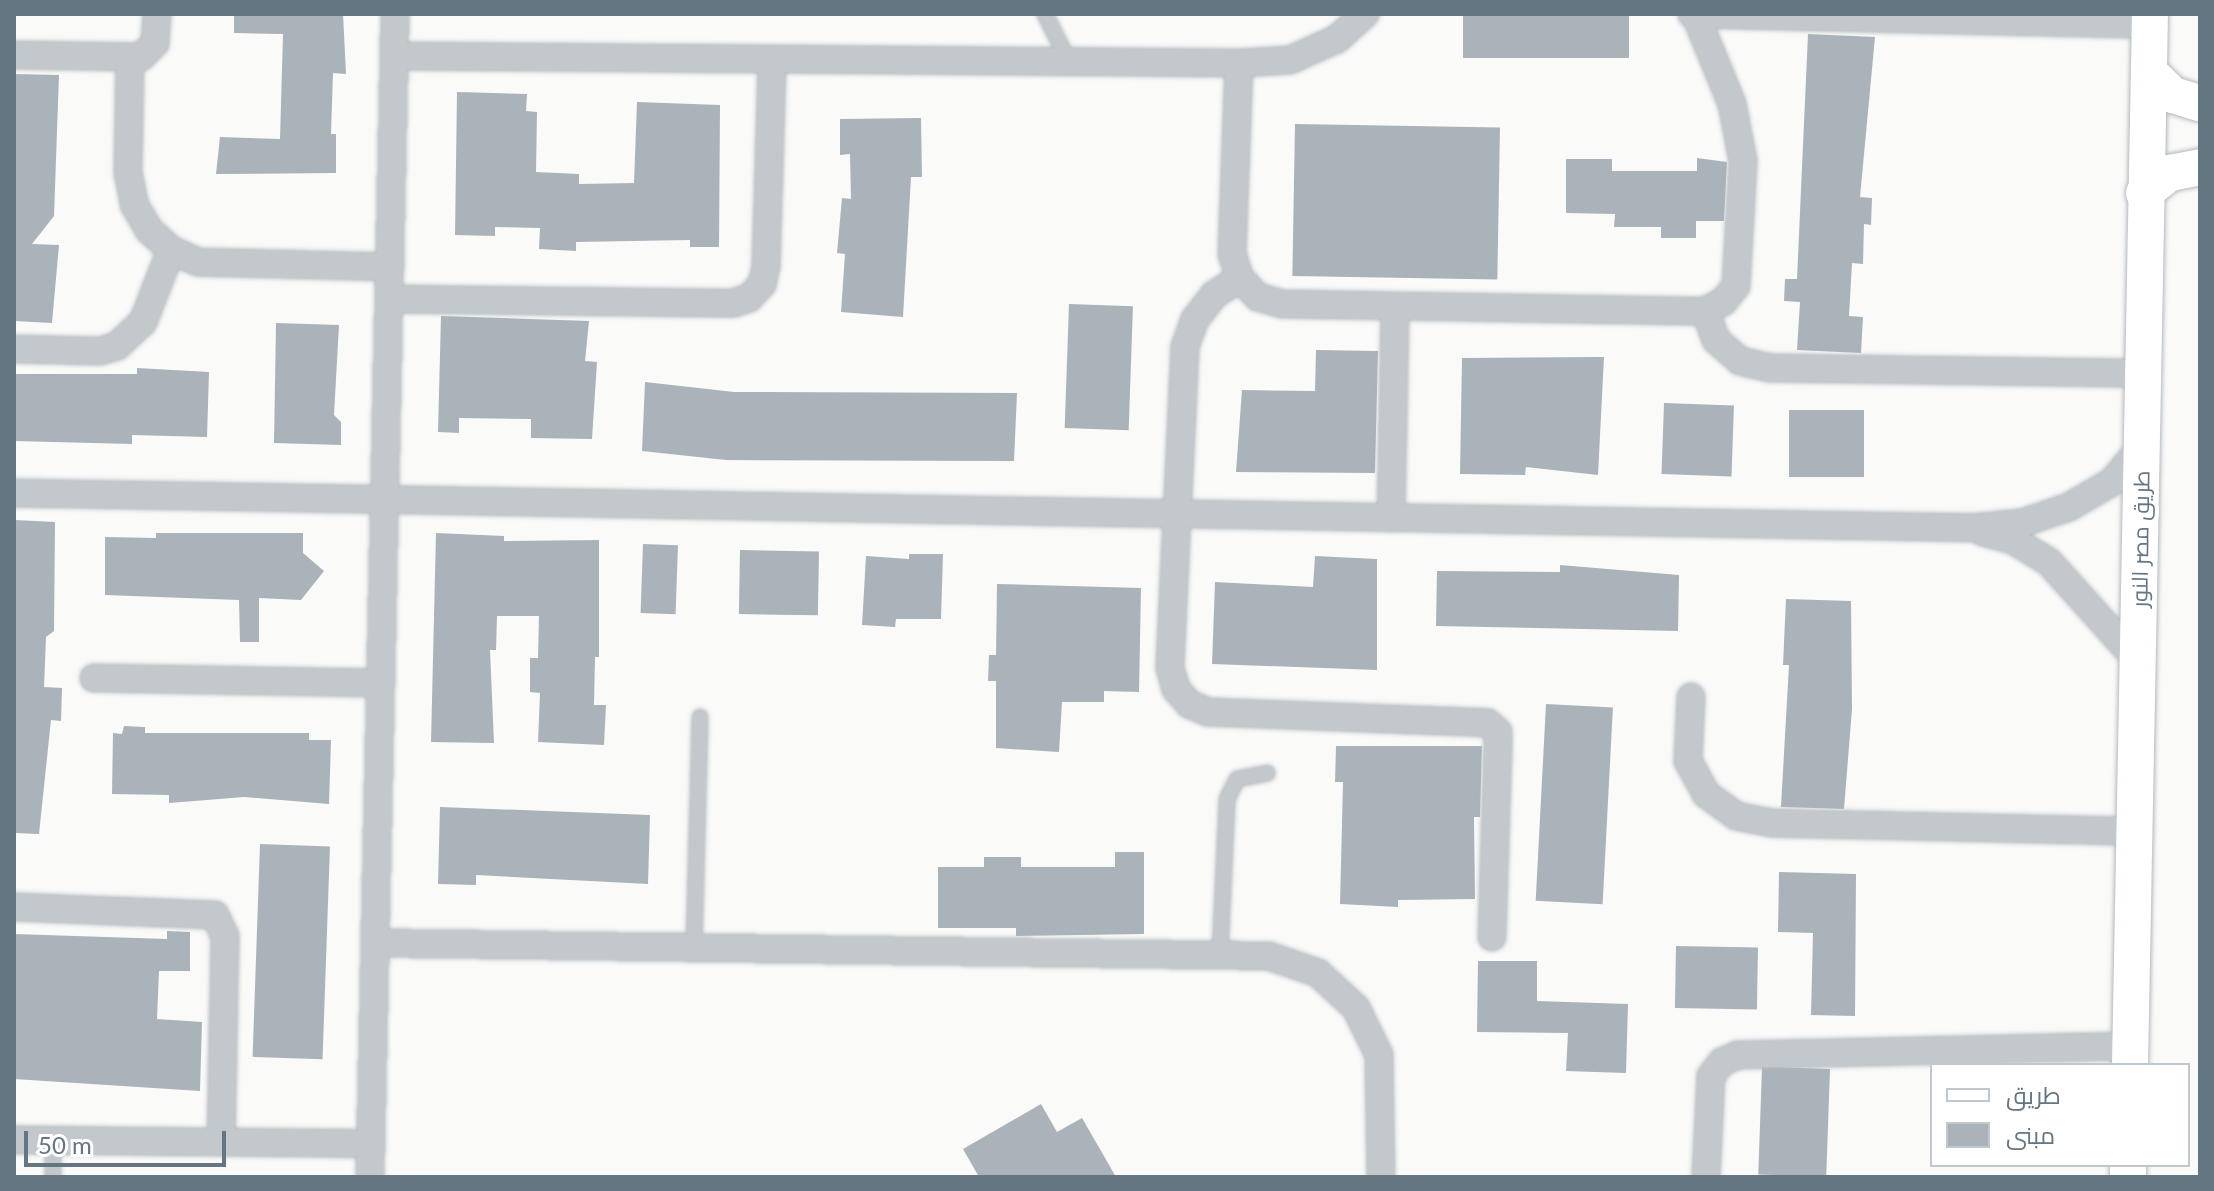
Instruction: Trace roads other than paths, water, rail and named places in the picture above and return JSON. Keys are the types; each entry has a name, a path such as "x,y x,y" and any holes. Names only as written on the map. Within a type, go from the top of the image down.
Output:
{"street":[{"path":"14,55 141,57 155,43 157,14"},
{"path":"370,1177 395,14"},
{"path":"394,56 1239,63 1290,60 1337,39 1365,14"},
{"path":"1239,63 1232,254 1240,278 1258,297 1283,304 1705,311 1723,302 1736,286 1743,161 1732,104 1694,15 2150,19"},
{"name":"طريق مصر النور","path":"2130,1056 2144,193 2150,19"},
{"path":"130,57 128,172 134,204 149,230 171,250 198,262 390,267"},
{"path":"389,299 733,303 749,298 762,284 766,266 772,59"},
{"path":"2149,72 2173,95 2200,103"},
{"path":"2144,193 2170,173 2200,167"},
{"path":"14,349 100,351 117,346 143,322 171,250"},
{"path":"1240,278 1205,307 1185,347 1170,668 1176,689 1189,704 1208,712 1476,720 1498,732 1492,937"},
{"path":"1391,518 1395,306"},
{"path":"1705,311 1716,340 1740,361 1770,368 2143,373"},
{"path":"14,493 1972,528 2022,523 2069,507 2112,482 2142,446"},
{"path":"1972,528 2013,540 2049,562 2138,661"},
{"path":"94,678 381,683"},
{"path":"1691,697 1688,761 1706,794 1736,816 1773,823 2134,831"},
{"path":"14,907 215,915 225,936 221,1142"},
{"path":"375,943 1269,956 1318,973 1356,1008 1379,1055 1381,1177"},
{"path":"1706,1177 1711,1076 1722,1062 1738,1055 2130,1056"},
{"path":"14,1140 370,1144"}],"lane":[{"path":"1045,14 1069,62"},
{"path":"694,947 700,717"},
{"path":"1220,955 1227,799 1237,779 1267,773"},
{"path":"53,1140 53,1177"}]}
